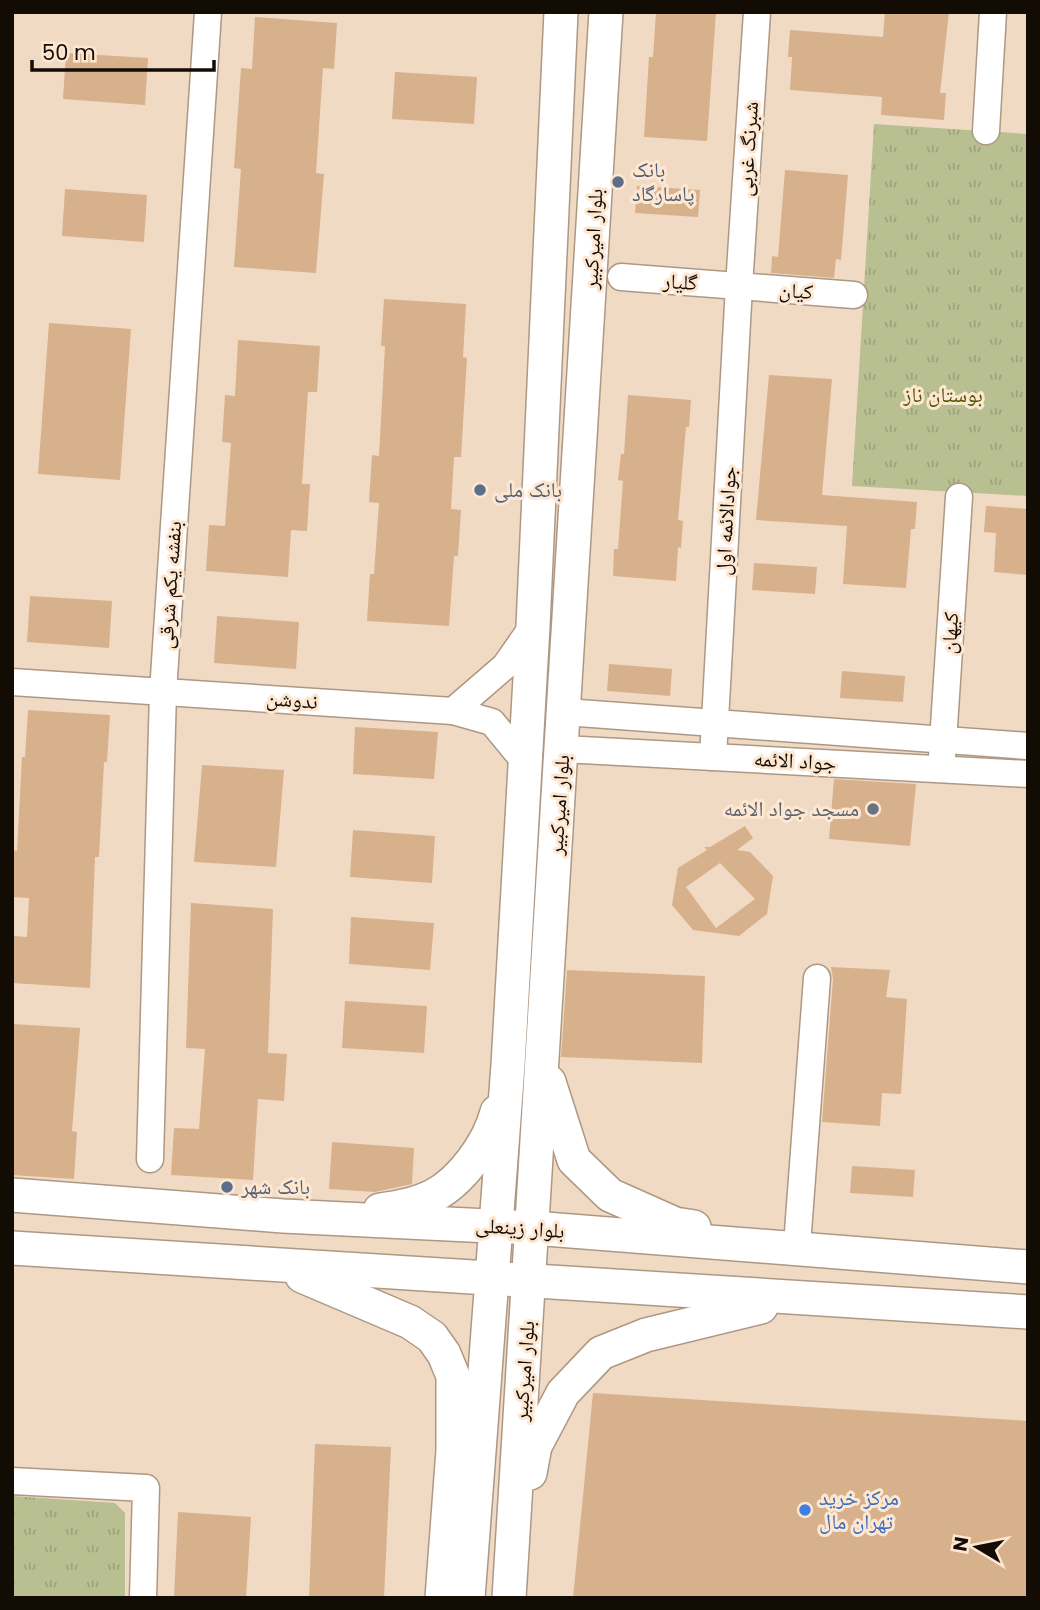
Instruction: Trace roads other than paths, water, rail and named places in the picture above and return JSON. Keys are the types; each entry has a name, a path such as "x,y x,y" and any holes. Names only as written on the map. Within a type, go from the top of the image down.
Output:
{"main road":[{"name":"بلوار امیرکبیر","path":"468,1598 508,1065 533,626 561,12"},
{"name":"بلوار امیرکبیر","path":"510,1586 606,12"},
{"path":"283,1216 385,1210 433,1196 469,1167 493,1128 508,1065"},
{"path":"543,1065 574,1160 610,1195 676,1224 810,1247"},
{"name":"بلوار زینعلی","path":"12,1195 283,1216 533,1228 810,1247 1028,1267"},
{"path":"12,1248 1028,1312"},
{"path":"274,1264 410,1322 432,1337 444,1354 453,1376 453,1450 442,1598"},
{"path":"510,1586 535,1447 563,1393 601,1353 658,1332 801,1299"}],"street":[{"name":"بنفشه یکم شرقی","path":"150,1159 163,692 208,12"},
{"name":"شبرنگ غربی","path":"738,286 757,12"},
{"path":"986,131 993,12"},
{"name":"گلیار","path":"621,277 738,286"},
{"name":"کیان","path":"738,286 854,295"},
{"name":"جوادالائمه اول","path":"713,757 738,286"},
{"name":"کیهان","path":"941,769 959,497"},
{"path":"453,711 505,666 533,626"},
{"name":"ندوشن","path":"12,682 453,711 492,722 525,762"},
{"name":"جواد الائمه","path":"565,712 1028,746"},
{"name":"جواد الائمه","path":"563,750 1028,774"},
{"path":"810,1247 817,978"},
{"path":"12,1481 146,1488 142,1598"}],"place":[{"name":"بانک پاسارگاد","path":"618,182"},
{"name":"بانک ملی","path":"480,490"},
{"name":"مسجد جواد الائمه","path":"873,809"},
{"name":"بانک شهر","path":"227,1187"},
{"name":"مرکز خرید تهران مال","path":"805,1510"}],"park label":[{"name":"بوستان ناز","path":"943,395"}]}
